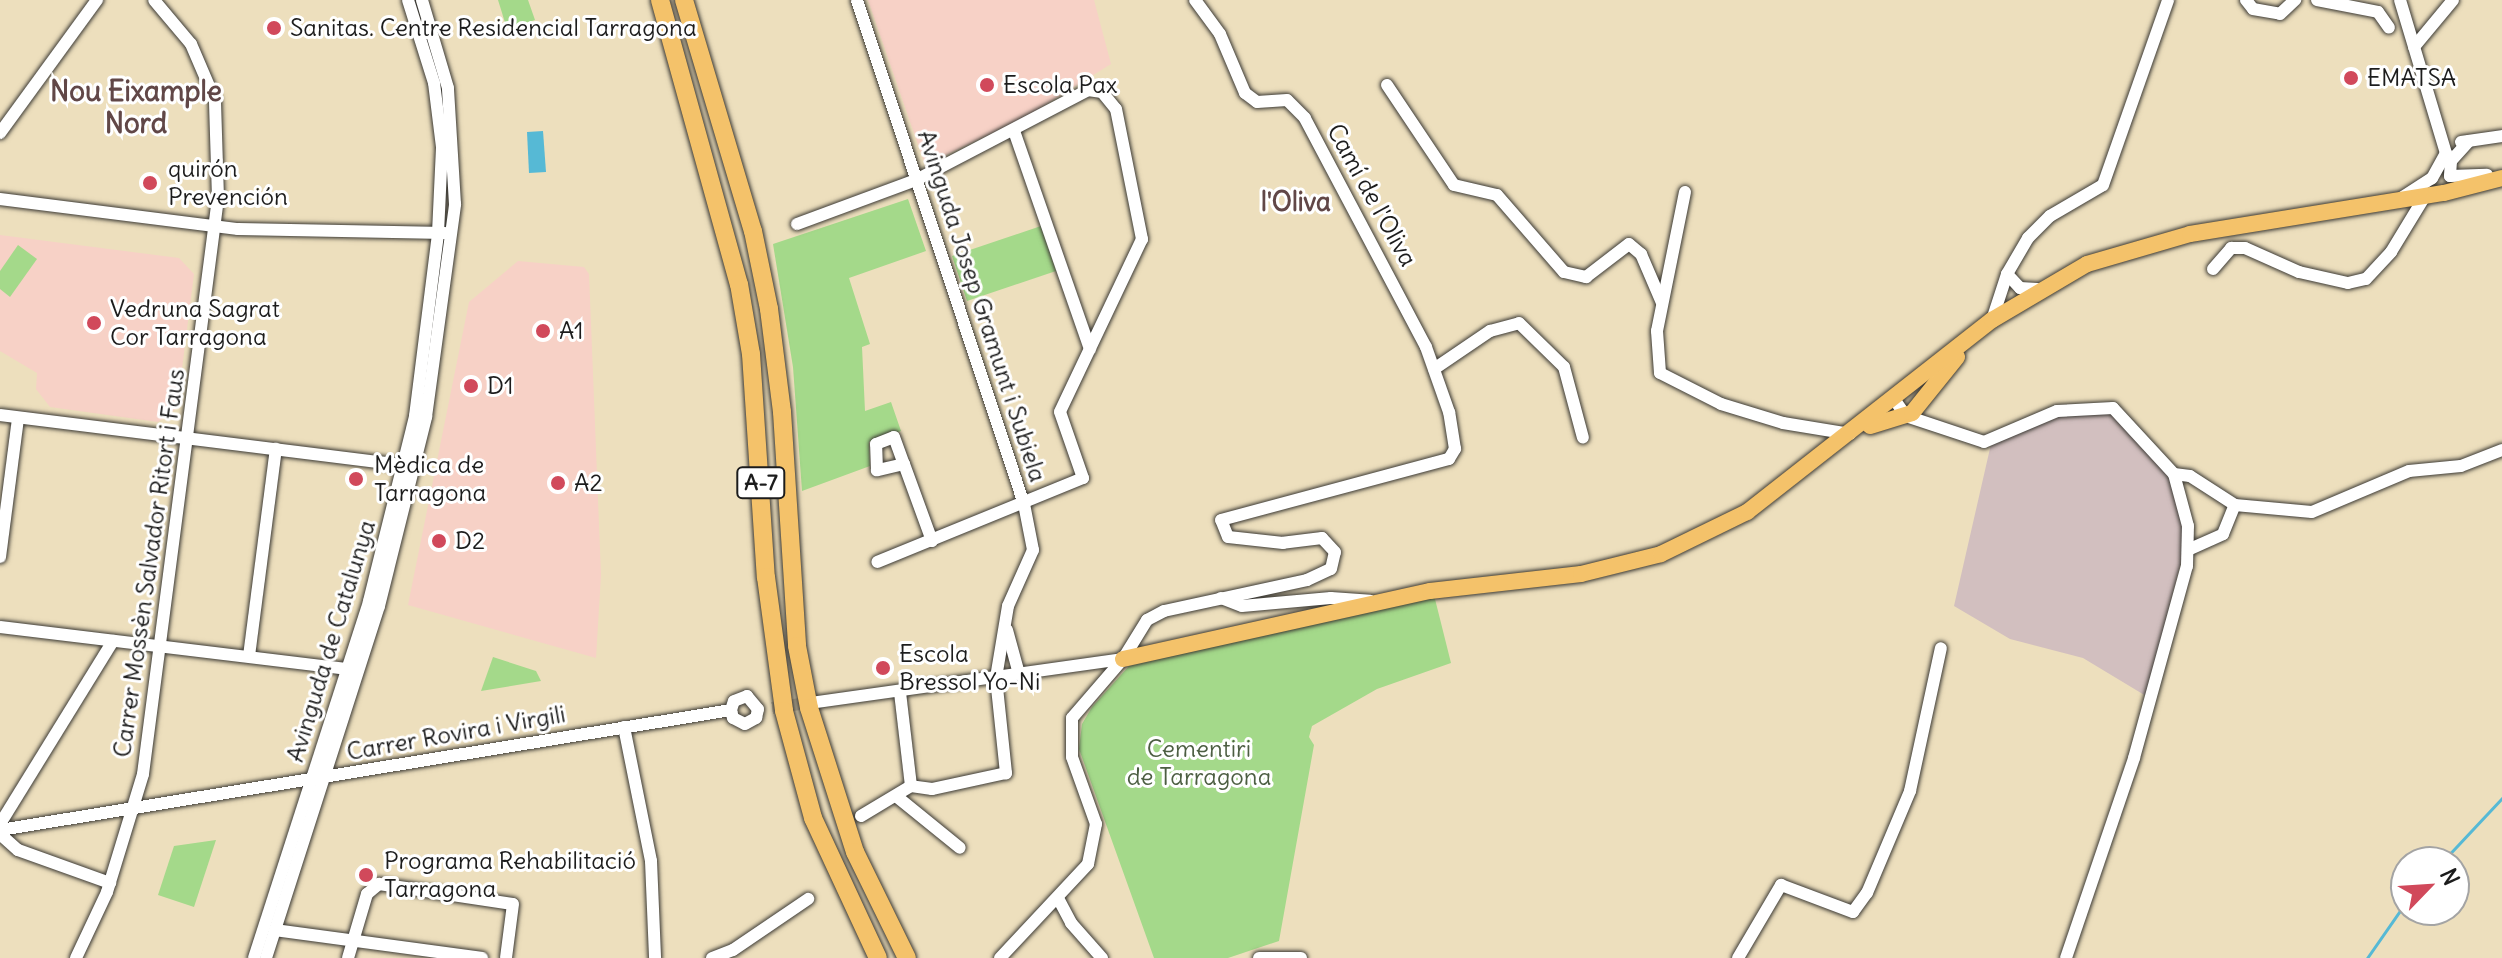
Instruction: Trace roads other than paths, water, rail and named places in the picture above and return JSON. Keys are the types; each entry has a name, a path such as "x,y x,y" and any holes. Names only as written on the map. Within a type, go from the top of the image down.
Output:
{"highway":[{"name":"A-7","path":"658,0 729,239 751,354 768,591 784,711 813,818 878,958"},
{"name":"A-7","path":"684,0 753,231 769,309 782,412 797,646 809,708 837,807 905,953"}],"main road":[{"path":"1123,659 1453,587 1581,574 1661,554 1747,512 1992,320 2037,289 2087,264 2155,242 2425,196 2502,176"},
{"path":"1850,434 1895,414 1913,415 1974,335"}],"street":[{"path":"0,133 97,0"},
{"name":"Carrer Mossèn Salvador Ritort i Faus","path":"76,958 110,883 135,809 189,438 220,164 215,100 191,44 154,0"},
{"name":"Avinguda de Catalunya","path":"254,958 348,669 404,465 438,233 439,116 426,51 408,0"},
{"name":"Avinguda de Catalunya","path":"266,958 325,778 406,510 426,417 453,233 454,138 448,88 422,0"},
{"name":"Avinguda Josep Gramunt i Subiela","path":"857,0 1024,504 1033,550 1008,606 1007,627 996,678 1006,773 932,789 911,786"},
{"name":"Camí de l'Oliva","path":"1195,0 1220,34 1249,98 1287,100 1305,118 1407,305 1449,412 1455,449 1449,459 1221,520 1228,537 1283,543 1322,538 1335,552 1331,569 1307,580 1221,598"},
{"path":"1992,320 2007,274 2028,238 2050,216 2103,185 2168,0"},
{"path":"2246,0 2253,9 2280,14 2295,0"},
{"path":"2317,0 2378,12 2389,28"},
{"path":"2395,201 2432,178 2445,158 2446,144 2400,0"},
{"path":"2414,47 2453,0"},
{"path":"1387,85 1454,185 1497,195 1564,272 1586,277 1629,244 1641,254 1662,303"},
{"path":"797,224 916,180 1088,90 1102,92 1116,109 1142,239 1060,412 1083,478 877,562"},
{"path":"1014,131 1090,349"},
{"path":"2446,144 2502,136"},
{"path":"2451,178 2451,161 2469,141"},
{"path":"2432,178 2502,176"},
{"path":"1685,192 1662,303 1660,373 1672,383 1783,423 1850,434"},
{"path":"2213,269 2231,248 2245,248 2299,272 2348,283 2366,279 2391,252 2425,196"},
{"path":"0,199 214,226 453,233"},
{"path":"2007,274 2020,288 2037,289"},
{"path":"2007,274 2013,305"},
{"path":"1999,293 2013,305"},
{"path":"1434,369 1490,331 1519,323 1564,367 1583,438"},
{"path":"1896,398 1913,415 1984,442 2057,411 2113,408 2174,474 2190,549 2134,758 2066,958"},
{"path":"0,415 404,465"},
{"path":"0,557 18,418"},
{"path":"249,656 276,449"},
{"path":"2174,474 2190,476 2235,505 2312,512 2409,471 2461,466 2502,450"},
{"path":"904,464 932,541"},
{"path":"2190,549 2223,534 2235,505"},
{"path":"1000,958 1059,900 1088,864 1096,832 1072,757 1072,718 1123,659 1147,620 1164,611 1221,598 1242,606 1331,598 1381,602"},
{"path":"0,627 348,669"},
{"name":"Avinguda Josep Gramunt i Subiela","path":"1007,627 1019,674"},
{"path":"110,883 18,850 0,829 113,641"},
{"path":"1738,958 1781,885 1853,912 1867,893 1910,791 1941,648"},
{"path":"817,702 1123,659"},
{"path":"861,816 911,786 900,692"},
{"path":"747,696 758,709 756,718 745,724 733,718 731,710 738,698 747,696"},
{"path":"758,709 772,708"},
{"name":"Carrer Rovira i Virgili","path":"0,829 311,782 731,710"},
{"path":"624,727 651,861 655,958"},
{"path":"896,796 960,848"},
{"path":"348,958 350,941 367,894 379,884 513,904 506,958"},
{"path":"712,958 808,899"},
{"path":"1059,900 1071,923 1102,958"},
{"path":"275,930 422,955 482,958"},
{"path":"1259,958 1301,958"}],"water":[{"path":"543,131 546,172 529,173 527,132"}],"waterway":[{"path":"2457,846 2502,798"},
{"path":"2367,958 2390,925"}],"tunnel":[{"path":"772,708 814,702"}],"place":[{"name":"Sanitas. Centre Residencial Tarragona","path":"274,28"},
{"name":"EMATSA","path":"2351,78"},
{"name":"Escola Pax","path":"987,85"},
{"name":"quirón Prevención","path":"150,183"},
{"name":"Vedruna Sagrat Cor Tarragona","path":"94,323"},
{"name":"A1","path":"543,331"},
{"name":"D1","path":"471,386"},
{"name":"Mèdica de Tarragona","path":"356,479"},
{"name":"A2","path":"558,483"},
{"name":"D2","path":"439,541"},
{"name":"Escola Bressol Yo-Ni","path":"883,668"},
{"name":"Programa Rehabilitació Tarragona","path":"366,875"}],"district":[{"name":"Nou Eixample Nord","path":"136,107"},
{"name":"l'Oliva","path":"1296,202"}],"park label":[{"name":"Cementiri de Tarragona","path":"1199,763"}]}
